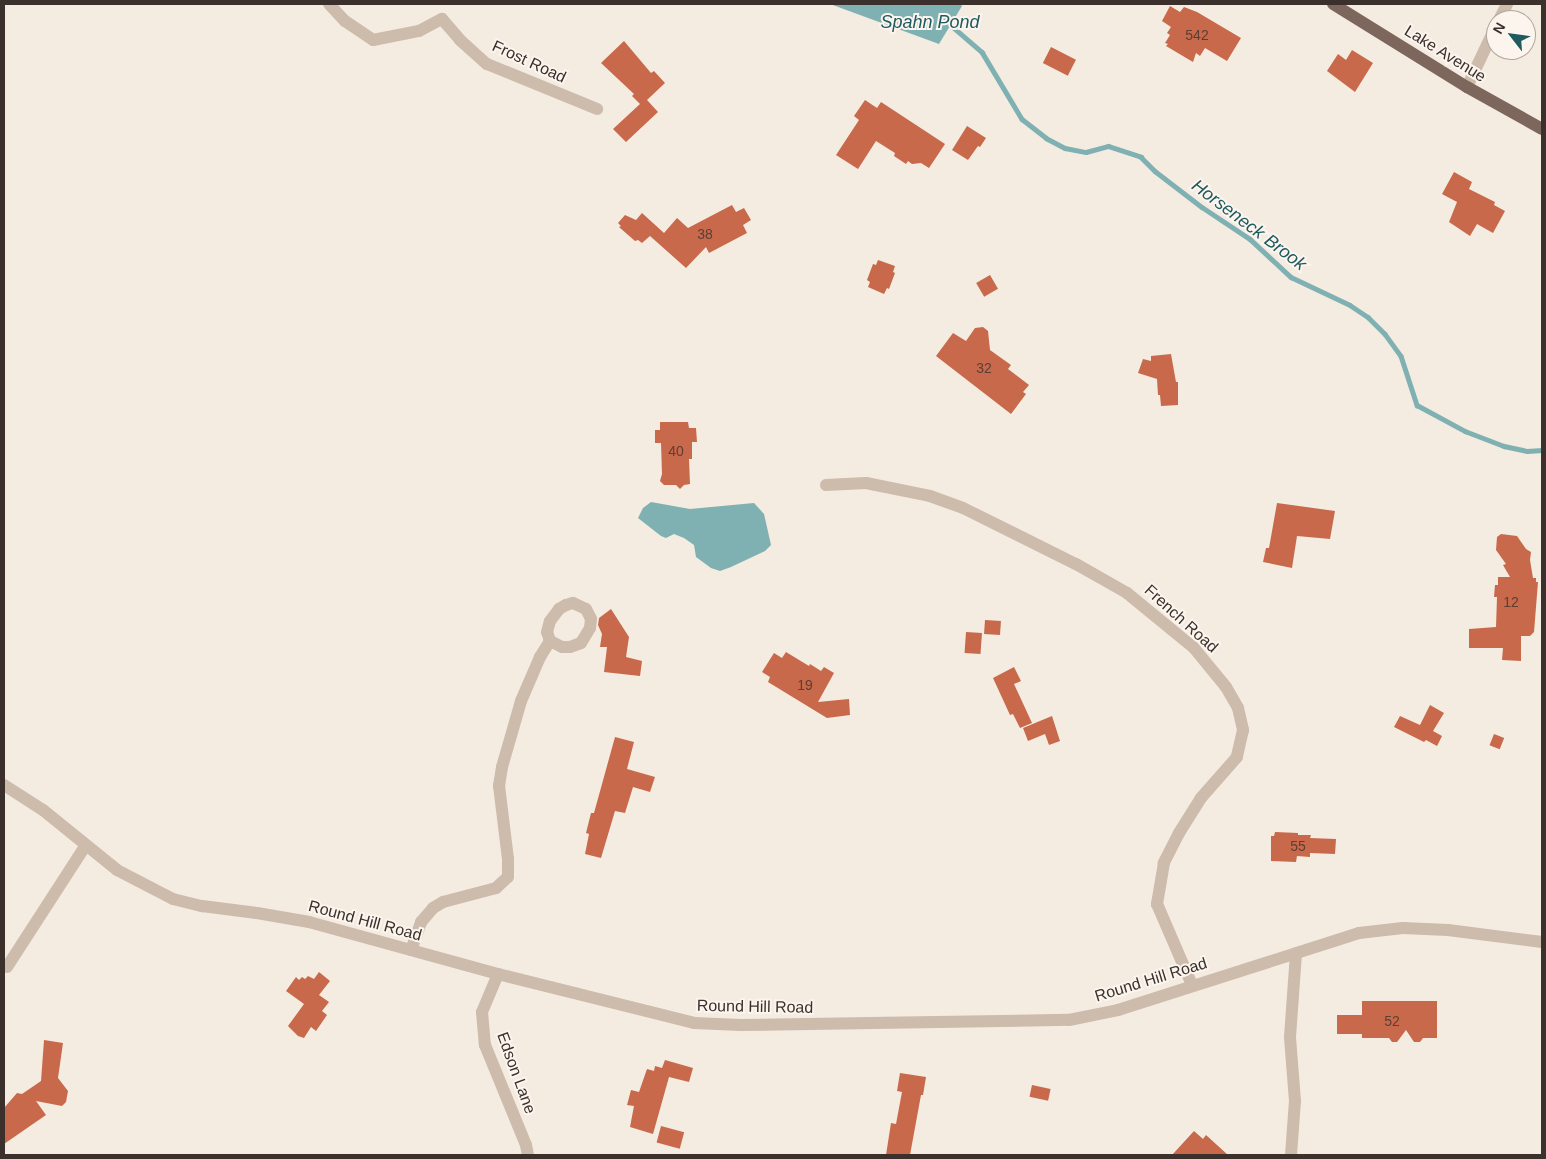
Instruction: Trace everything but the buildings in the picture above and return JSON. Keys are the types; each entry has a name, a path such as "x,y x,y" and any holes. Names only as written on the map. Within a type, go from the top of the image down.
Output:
{"main road":[{"name":"Lake Avenue","path":"1333,4 1467,87 1542,129"}],"street":[{"name":"Frost Road","path":"329,4 345,22 373,40 419,31 442,19 460,40 487,64 597,109"},
{"path":"1467,87 1486,47"},
{"name":"French Road","path":"826,485 866,483 930,496 963,508 1068,560 1127,593 1194,648 1226,687 1238,708 1243,730 1237,757 1201,798 1179,833 1164,863 1157,904 1192,985"},
{"path":"411,950 421,922 433,908 443,902 496,888 508,877 508,859 500,786 502,767 527,683 550,641"},
{"name":"Round Hill Road","path":"4,785 43,810 117,870 173,899 202,906 309,922 498,974 694,1023 741,1026 1069,1020 1118,1010 1358,933 1403,928 1448,930 1542,942"},
{"path":"7,967 86,845"},
{"path":"1291,1155 1295,1101 1290,1037 1296,953"},
{"name":"Edson Lane","path":"498,974 482,1012 485,1045 526,1145 528,1155"}],"water":[{"name":"Spahn Pond","path":"830,4 960,4 962,6 939,44"},
{"path":"651,502 690,509 754,503 764,514 771,545 765,551 731,567 720,571 711,568 696,557 694,545 684,538 674,534 666,538 661,536 638,518 643,508"}],"waterway":[{"name":"Horseneck Brook","path":"946,21 982,52 1022,119 1046,138 1065,148 1086,152 1108,146 1141,157 1155,171 1202,207 1250,239 1291,277 1350,305 1368,317 1385,334 1401,356 1417,405 1465,431 1504,446 1527,451 1542,450"}]}
